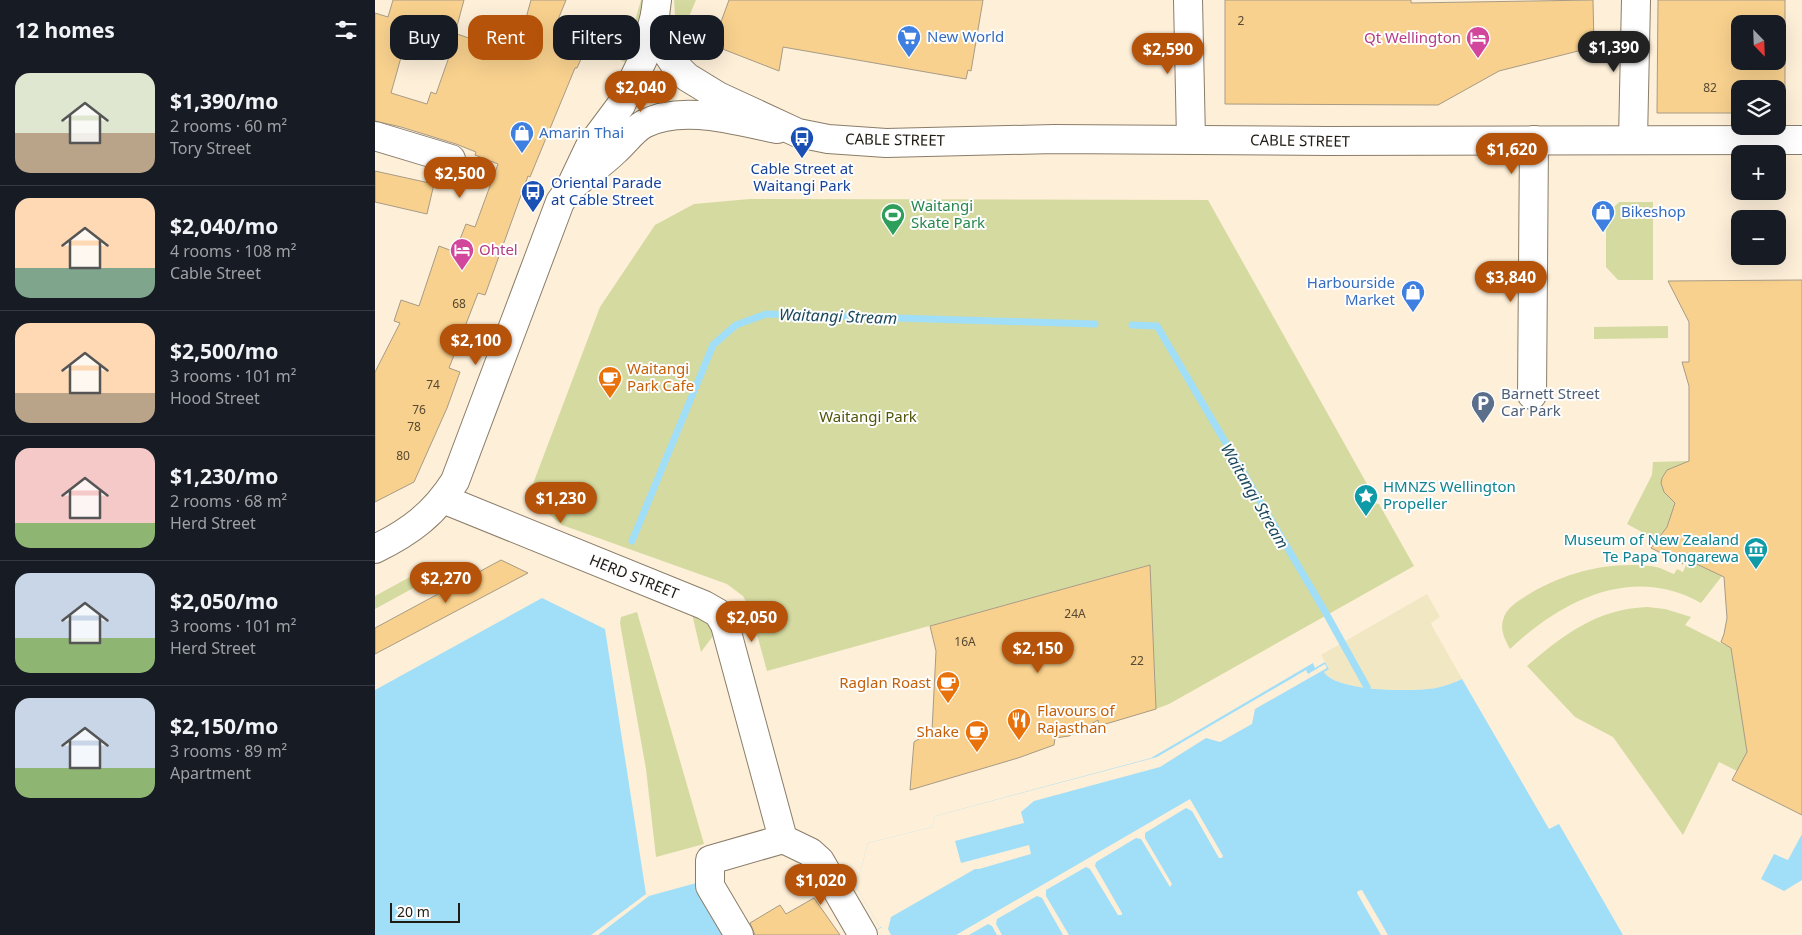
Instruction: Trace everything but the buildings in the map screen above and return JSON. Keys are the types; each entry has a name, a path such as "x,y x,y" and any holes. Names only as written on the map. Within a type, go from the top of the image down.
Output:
{"main road":[{"path":"1188,0 1191,139"},
{"path":"1633,140 1636,0"},
{"path":"375,549 415,526 443,499 455,481 560,202 570,188 589,148 621,104 644,57 656,8"},
{"name":"CABLE STREET","path":"656,8 665,50 675,66 687,78 719,96 798,133"},
{"name":"CABLE STREET","path":"570,188 616,151 635,130 645,123 684,114 703,115 838,140 886,142 1054,139 1327,141 1802,140"},
{"path":"375,136 451,159"},
{"path":"1532,395 1534,140"},
{"name":"HERD STREET","path":"443,499 695,602 717,613 725,625 783,839"},
{"path":"739,935 710,886 711,860 783,839 810,852 820,861 863,935"}],"green space":[{"path":"641,0 644,0 640,26 640,15 637,15"},
{"path":"674,0 696,0 690,15 675,15"},
{"name":"Waitangi Park","path":"750,199 1208,200 1371,494 1377,504 1379,504 1414,566 1169,704 1156,709 1149,565 767,671 750,609 743,596 727,584 562,525 528,497 600,307 655,225 694,204"},
{"path":"1619,202 1653,202 1653,280 1618,280 1606,267 1606,215"},
{"path":"1668,326 1668,338 1594,339 1594,327"},
{"path":"1689,461 1689,464 1672,468 1663,477 1663,489 1675,504 1667,527 1657,540 1627,524 1652,475 1653,462"},
{"path":"1688,560 1722,576 1701,603 1675,592 1650,587 1624,587 1599,593 1575,603 1530,631 1510,649 1505,639 1502,624 1504,616 1509,609 1526,596 1556,580 1589,570 1622,565 1656,567 1674,574 1677,569 1683,572"},
{"path":"432,565 437,568 437,575 375,609 375,596"},
{"path":"1647,607 1665,609 1691,617 1685,625 1731,648 1747,752 1737,771 1719,762 1683,835 1613,737 1575,717 1527,666 1568,634 1597,618 1629,609"},
{"path":"637,612 704,844 656,857 646,769 620,623 621,617"},
{"path":"692,614 708,621 716,632 701,652"}],"sand":[{"path":"1427,594 1440,617 1431,623 1432,626 1462,679 1436,688 1394,690 1344,684 1332,679 1324,672 1329,668 1321,655"}],"water":[{"path":"542,598 605,629 646,894 649,896 700,882 730,935 375,935 375,690"},
{"path":"1325,662 1329,669 1324,672 1331,679 1343,684 1359,687 1394,690 1425,689 1436,688 1462,679 1549,829 1559,824 1623,935 878,935 875,931 882,926 879,926 856,887 868,843 932,827 935,816 1151,758 1313,663 1315,668"},
{"path":"1802,834 1802,880 1784,891 1761,879 1774,854 1788,860"}],"pier":[{"path":"1325,664 1327,668 1255,709 1252,724 1220,742 1206,738 1160,767 1034,801 1021,812 1024,823 955,841 961,863 1029,845 1031,854 975,869 891,917 888,929 891,935 878,935 875,931 882,927 879,926 856,887 868,843 932,827 935,816 1157,757 1306,670 1308,674"},
{"path":"1190,799 1223,856 1222,858 1219,858 1192,811 1186,808 1145,833 1145,838 1172,884 1170,887 1141,839 1136,838 1096,862 1095,866 1122,915 1118,915 1090,869 1086,867 1046,890 1046,896 1069,935 1063,935 1042,898 1037,896 997,919 996,924 1002,935 997,935 992,926 988,924 969,935 956,935"},
{"path":"1362,890 1388,935 1381,935 1357,893"},
{"path":"646,894 649,896 598,935 591,935"}],"waterway":[{"name":"Waitangi Stream","path":"632,541 713,345 736,325 766,314 1095,324"},
{"name":"Waitangi Stream","path":"1132,325 1157,326 1327,615 1367,687"}],"place":[{"name":"New World","path":"909,58"},
{"name":"Qt Wellington","path":"1478,59"},
{"name":"Amarin Thai","path":"522,154"},
{"name":"Cable Street at Waitangi Park","path":"802,159"},
{"name":"Oriental Parade at Cable Street","path":"533,213"},
{"name":"Bikeshop","path":"1603,233"},
{"name":"Waitangi Skate Park","path":"893,236"},
{"name":"Ohtel","path":"462,271"},
{"name":"Harbourside Market","path":"1413,313"},
{"name":"Waitangi Park Cafe","path":"610,399"},
{"name":"Barnett Street Car Park","path":"1483,424"},
{"name":"HMNZS Wellington Propeller","path":"1366,517"},
{"name":"Museum of New Zealand Te Papa Tongarewa","path":"1756,570"},
{"name":"Raglan Roast","path":"948,704"},
{"name":"Flavours of Rajasthan","path":"1019,741"},
{"name":"Shake","path":"977,753"}]}
